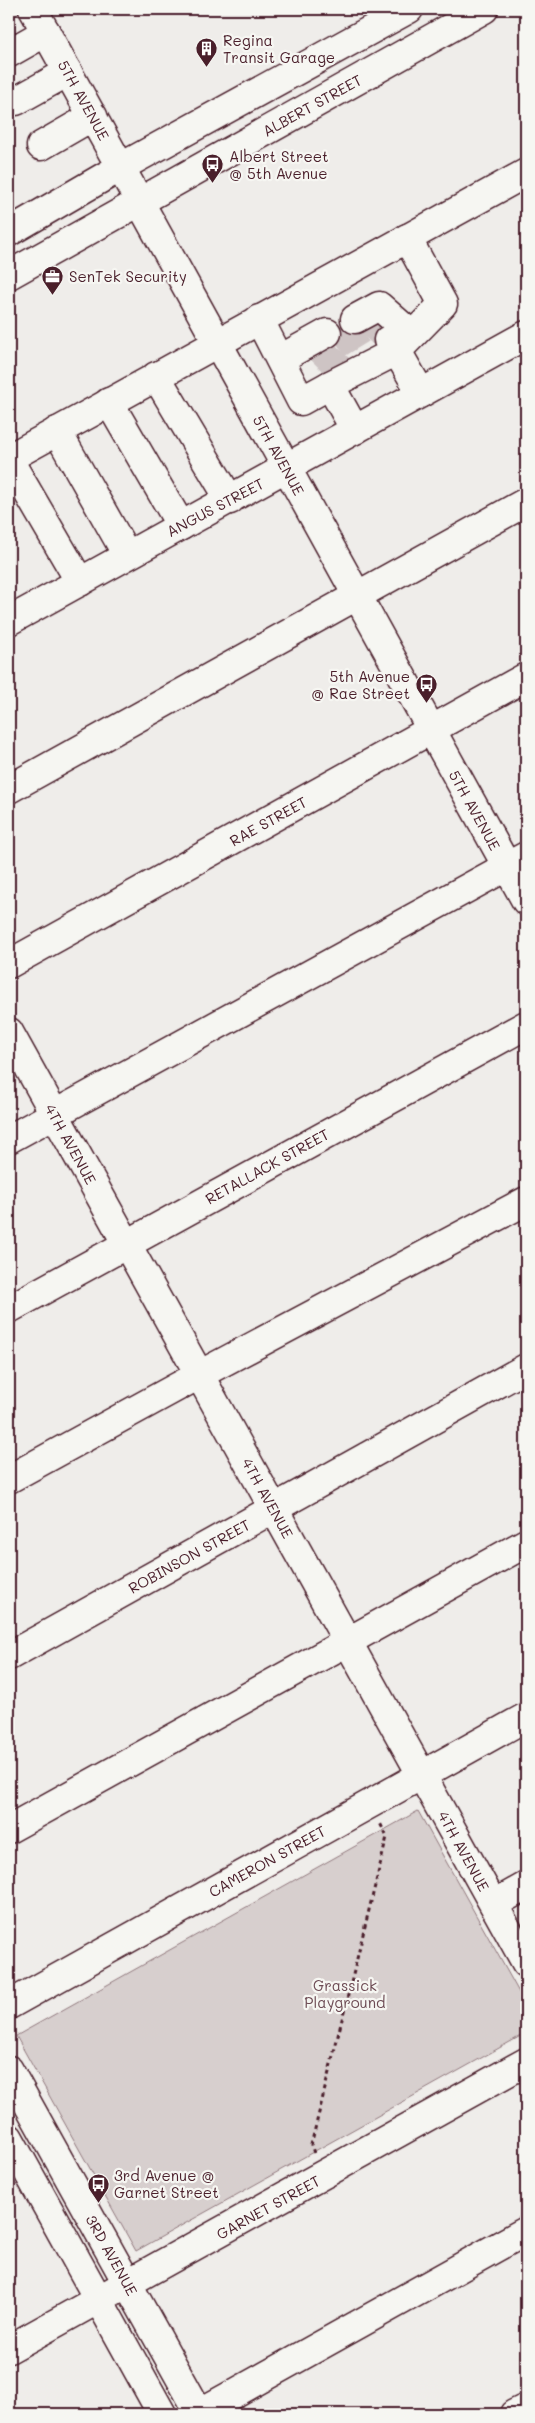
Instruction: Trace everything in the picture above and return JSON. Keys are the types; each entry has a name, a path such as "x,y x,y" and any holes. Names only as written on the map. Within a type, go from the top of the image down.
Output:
{"street":[{"name":"5TH AVENUE","path":"33,9 431,730 516,861 526,902"},
{"path":"9,232 121,167 409,9"},
{"name":"ALBERT STREET","path":"9,275 484,9"},
{"path":"9,53 46,32"},
{"path":"16,101 68,72"},
{"path":"41,146 93,116"},
{"path":"80,582 9,459 56,431 526,173"},
{"path":"259,319 301,401 338,360 381,330 443,304 407,238"},
{"path":"381,330 421,393"},
{"name":"ANGUS STREET","path":"9,621 526,335"},
{"path":"280,359 338,360"},
{"path":"338,360 355,430"},
{"path":"156,376 230,500"},
{"path":"109,402 181,526"},
{"path":"56,431 127,555"},
{"path":"9,788 526,502"},
{"name":"RAE STREET","path":"9,964 526,677"},
{"path":"9,1139 516,861"},
{"name":"RETALLACK STREET","path":"9,1309 526,1025"},
{"name":"4TH AVENUE","path":"9,1032 526,1963"},
{"path":"9,1479 199,1375 526,1201"},
{"name":"ROBINSON STREET","path":"9,1656 526,1368"},
{"path":"9,1829 526,1543"},
{"name":"CAMERON STREET","path":"9,2005 526,1717"},
{"path":"494,1904 526,1886"},
{"name":"GARNET STREET","path":"9,2349 322,2177 526,2062"},
{"name":"3RD AVENUE","path":"9,2070 200,2413"},
{"path":"9,2138 18,2175 98,2300 162,2414"},
{"path":"200,2413 526,2231"},
{"path":"514,2414 526,2408"}],"path":[{"path":"322,2177 311,2145 387,1837 369,1804"}],"green space":[{"name":"Grassick Playground","path":"418,1811 526,2005 526,2033 136,2251 16,2036"}],"tunnel":[{"path":"371,323 388,340"},
{"path":"342,325 361,356"},
{"path":"321,350 339,368"}],"place":[{"name":"Regina Transit Garage","path":"207,68"},
{"name":"Albert Street @ 5th Avenue","path":"213,184"},
{"name":"SenTek Security","path":"53,295"},
{"name":"5th Avenue @ Rae Street","path":"426,704"},
{"name":"3rd Avenue @ Garnet Street","path":"98,2203"}]}
